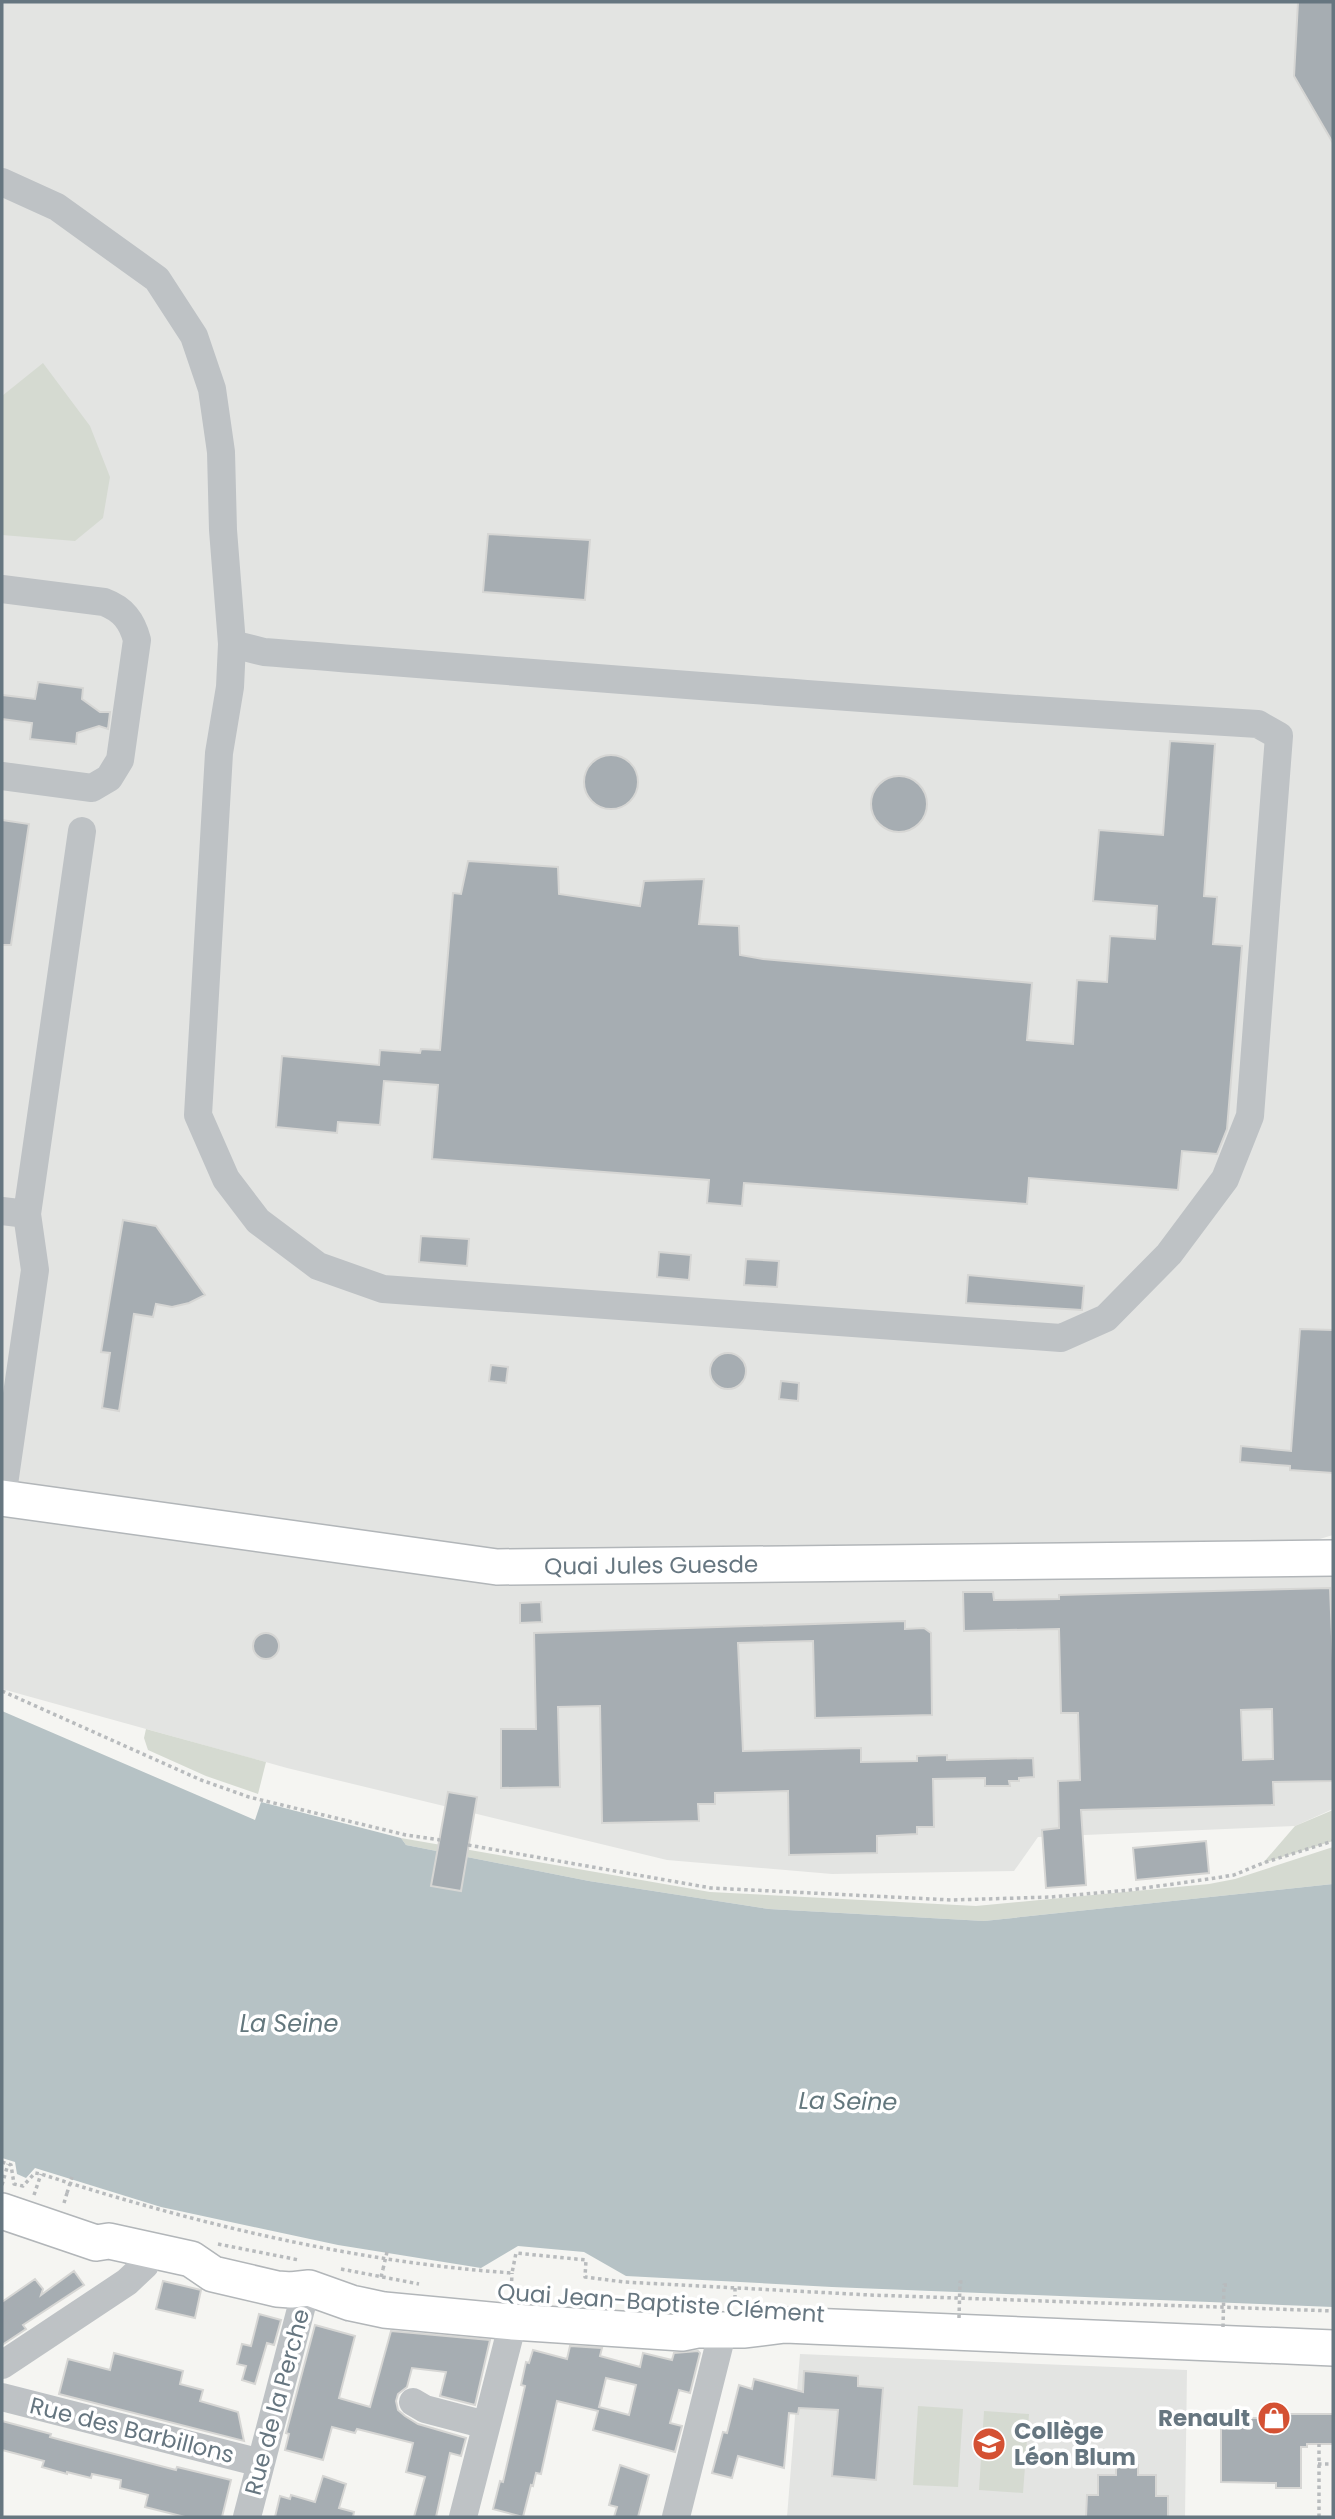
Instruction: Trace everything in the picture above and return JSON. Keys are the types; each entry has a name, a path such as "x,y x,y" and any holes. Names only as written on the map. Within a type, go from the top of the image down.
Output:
{"main road":[{"name":"Quai Jules Guesde","path":"2,1498 497,1567 1324,1556"},
{"name":"Quai Jean-Baptiste Clément","path":"18,2198 100,2231 109,2241"},
{"name":"Quai Jean-Baptiste Clément","path":"2,2211 96,2243 109,2241 150,2251 200,2251 320,2277 346,2289 510,2310 725,2325 785,2325 1333,2348"},
{"name":"Quai Jean-Baptiste Clément","path":"320,2277 351,2303 384,2310 511,2302 682,2333 725,2325 786,2337 1333,2361"}],"street":[{"path":"2,182 57,207 157,279 194,336 212,389 221,452 223,530 232,644 230,687 219,753 198,1115 226,1180 258,1221 318,1266 383,1289 1061,1338 1106,1318 1168,1254 1225,1178 1250,1116 1279,736 1258,724 1040,712 568,676 264,652 232,644"},
{"path":"2,589 104,602 117,607 133,627 137,640 120,760 108,778 92,788 2,776"},
{"path":"2,1498 35,1270 15,1213 82,831"},
{"path":"2,2365 127,2282 145,2265 150,2251"},
{"name":"Rue de la Perche","path":"247,2517 302,2305 320,2277"},
{"path":"463,2517 486,2425 511,2302"},
{"path":"676,2517 725,2325"},
{"name":"Rue des Barbillons","path":"2,2397 261,2463"},
{"path":"413,2402 425,2409 486,2425"}],"path":[{"path":"2,1691 201,1780 237,1793 406,1835 440,1840"},
{"path":"468,1845 711,1888 952,1900 1091,1894 1209,1879 1234,1875 1333,1841"},
{"path":"2,2162 11,2165 14,2184 23,2186 36,2173 136,2204 235,2228 384,2259 512,2273"},
{"path":"8,2164 2,2185 18,2198 44,2199"},
{"path":"18,2198 41,2174"},
{"path":"53,2202 63,2205 72,2177"},
{"path":"200,2251 320,2277 381,2277 428,2285"},
{"path":"381,2277 387,2252"},
{"path":"511,2302 516,2253 586,2260 585,2277 624,2282 870,2295 1333,2311"},
{"path":"966,2282 960,2282 959,2318 971,2319"},
{"path":"1223,2327 1224,2285 1227,2285"},
{"path":"725,2325 735,2287"},
{"path":"1213,2327 1235,2328"},
{"path":"1319,2517 1320,2444"},
{"path":"1318,2463 1333,2464"}],"shaded area":[{"path":"2,2 1333,2 1333,1535 1310,1542 1333,1572 1333,1809 1295,1826 1038,1837 1014,1871 832,1874 667,1860 287,1768 2,1689"},
{"path":"43,363 90,426 110,477 103,518 75,541 2,535 2,396"},
{"path":"146,1729 266,1762 258,1794 206,1776 148,1750 144,1738"},
{"path":"1333,1810 1333,1841 1263,1863 1295,1826"},
{"path":"401,1838 710,1892 976,1906 1209,1884 1235,1879 1333,1847 1333,1884 984,1921 769,1909 589,1881 406,1845"},
{"name":"Collège Léon Blum","path":"800,2354 1187,2370 1185,2517 787,2517"},
{"path":"918,2406 963,2409 958,2487 913,2485"},
{"path":"984,2411 1029,2414 1023,2493 979,2490"}],"water":[{"name":"La Seine","path":"2,1711 255,1820 261,1802 401,1838 406,1845 589,1881 769,1909 984,1921 1333,1884 1333,2307 626,2276 584,2252 518,2246 481,2268 338,2245 161,2207 35,2168 26,2178 17,2174 15,2162 2,2158"}],"building":[{"path":"1298,2 1333,2 1333,143 1294,76"},
{"path":"488,534 590,540 585,600 483,592"},
{"path":"38,682 83,688 82,699 100,712 110,712 108,729 99,726 77,733 76,744 30,739 32,723 2,719 2,695 35,699"},
{"path":"1170,741 1215,744 1204,896 1217,897 1213,944 1242,946 1227,1129 1217,1154 1182,1151 1178,1190 1029,1178 1027,1204 744,1183 742,1206 707,1203 709,1180 432,1159 438,1085 384,1081 380,1125 338,1122 337,1133 276,1127 282,1056 379,1065 380,1050 420,1053 421,1049 440,1050 453,893 461,894 468,861 558,867 559,894 640,906 644,881 704,879 699,924 739,926 740,955 1032,983 1027,1040 1073,1044 1077,980 1107,982 1110,936 1155,939 1157,906 1093,901 1099,830 1163,835"},
{"path":"616,755 626,759 634,767 638,782 634,797 626,805 606,809 596,805 588,797 584,777 588,767 596,759"},
{"path":"899,776 910,778 919,784 925,793 925,815 919,824 910,830 899,832 888,830 879,824 873,815 871,804 873,793 879,784 888,778"},
{"path":"2,820 29,824 11,945 2,945"},
{"path":"123,1220 156,1226 205,1295 172,1307 156,1304 153,1317 134,1314 119,1411 102,1408 110,1353 101,1352"},
{"path":"421,1236 469,1239 467,1266 419,1262"},
{"path":"659,1252 691,1255 689,1280 657,1277"},
{"path":"746,1259 779,1261 777,1287 744,1285"},
{"path":"968,1275 1084,1286 1082,1310 966,1303"},
{"path":"1300,1329 1333,1330 1333,1473 1240,1462 1241,1446 1291,1451"},
{"path":"728,1353 741,1358 746,1371 741,1384 728,1389 715,1384 710,1371 715,1358"},
{"path":"491,1365 508,1367 506,1383 489,1381"},
{"path":"781,1381 799,1383 798,1401 779,1399"},
{"path":"1330,1588 1333,1781 1273,1782 1274,1805 1081,1810 1086,1885 1046,1888 1042,1830 1059,1828 1058,1781 1080,1780 1078,1713 1061,1713 1059,1629 964,1631 963,1592 993,1592 994,1600 1059,1599 1059,1595","holes":["1272,1709 1273,1759 1243,1760 1241,1710"]},
{"path":"541,1602 542,1622 520,1623 520,1603"},
{"path":"905,1621 905,1629 924,1628 931,1633 932,1715 815,1718 813,1641 738,1643 743,1751 861,1748 861,1762 917,1761 917,1756 947,1755 947,1760 1033,1758 1034,1777 1009,1781 1010,1786 985,1786 985,1778 933,1779 934,1827 917,1827 917,1834 877,1836 877,1853 789,1855 788,1791 715,1793 715,1804 698,1804 699,1821 602,1823 600,1706 558,1707 560,1787 501,1788 501,1729 536,1729 534,1633"},
{"path":"266,1633 275,1637 279,1646 275,1655 266,1659 257,1655 253,1646 257,1637"},
{"path":"448,1792 477,1797 461,1891 431,1886"},
{"path":"1206,1841 1209,1873 1136,1880 1133,1848"},
{"path":"74,2271 84,2285 23,2325 26,2329 2,2345 2,2302 35,2279 43,2289 41,2295"},
{"path":"163,2281 201,2290 195,2318 156,2309"},
{"path":"259,2314 281,2320 274,2345 267,2343 255,2384 242,2380 246,2366 237,2364 242,2344 251,2346"},
{"path":"315,2325 355,2336 339,2398 370,2407 391,2331 490,2340 475,2405 440,2396 446,2372 412,2368 407,2387 398,2394 398,2410 405,2416 418,2424 466,2438 461,2456 450,2453 436,2517 414,2517 425,2477 406,2472 413,2443 357,2429 355,2433 332,2427 323,2460 285,2450 289,2434 286,2433"},
{"path":"570,2346 602,2348 600,2356 640,2367 643,2353 672,2360 674,2353 698,2351 700,2353 690,2393 679,2390 670,2423 682,2426 675,2452 593,2430 598,2411 557,2401 541,2474 536,2473 523,2517 493,2509 500,2481 503,2482 525,2386 521,2385 526,2362 529,2363 533,2350 567,2359","holes":["606,2378 636,2385 629,2415 599,2407"]},
{"path":"114,2353 183,2371 180,2384 203,2390 200,2401 238,2412 244,2441 59,2394 68,2359 110,2370"},
{"path":"804,2371 858,2376 858,2386 883,2388 876,2480 832,2476 838,2410 799,2408 798,2414 789,2413 784,2468 738,2456 732,2478 712,2473 723,2432 727,2433 739,2385 752,2389 754,2379 803,2392"},
{"path":"1268,2414 1333,2414 1333,2444 1307,2444 1307,2447 1301,2447 1301,2488 1276,2488 1276,2483 1221,2482 1221,2418 1268,2418"},
{"path":"2,2421 51,2434 50,2437 176,2470 177,2467 231,2480 222,2517 185,2517 145,2507 148,2495 120,2488 121,2480 92,2474 91,2478 67,2474 42,2467 44,2461 2,2450"},
{"path":"620,2465 649,2475 638,2517 614,2517 617,2507 609,2505"},
{"path":"1116,2465 1138,2465 1138,2475 1156,2475 1156,2496 1168,2496 1168,2517 1086,2517 1087,2495 1098,2495 1098,2475 1116,2475"},
{"path":"323,2476 346,2484 339,2508 354,2512 353,2517 275,2517 280,2496 290,2499 291,2495 315,2502"}],"place":[{"name":"Renault","path":"1274,2418"},
{"name":"Collège Léon Blum","path":"989,2444"}]}
